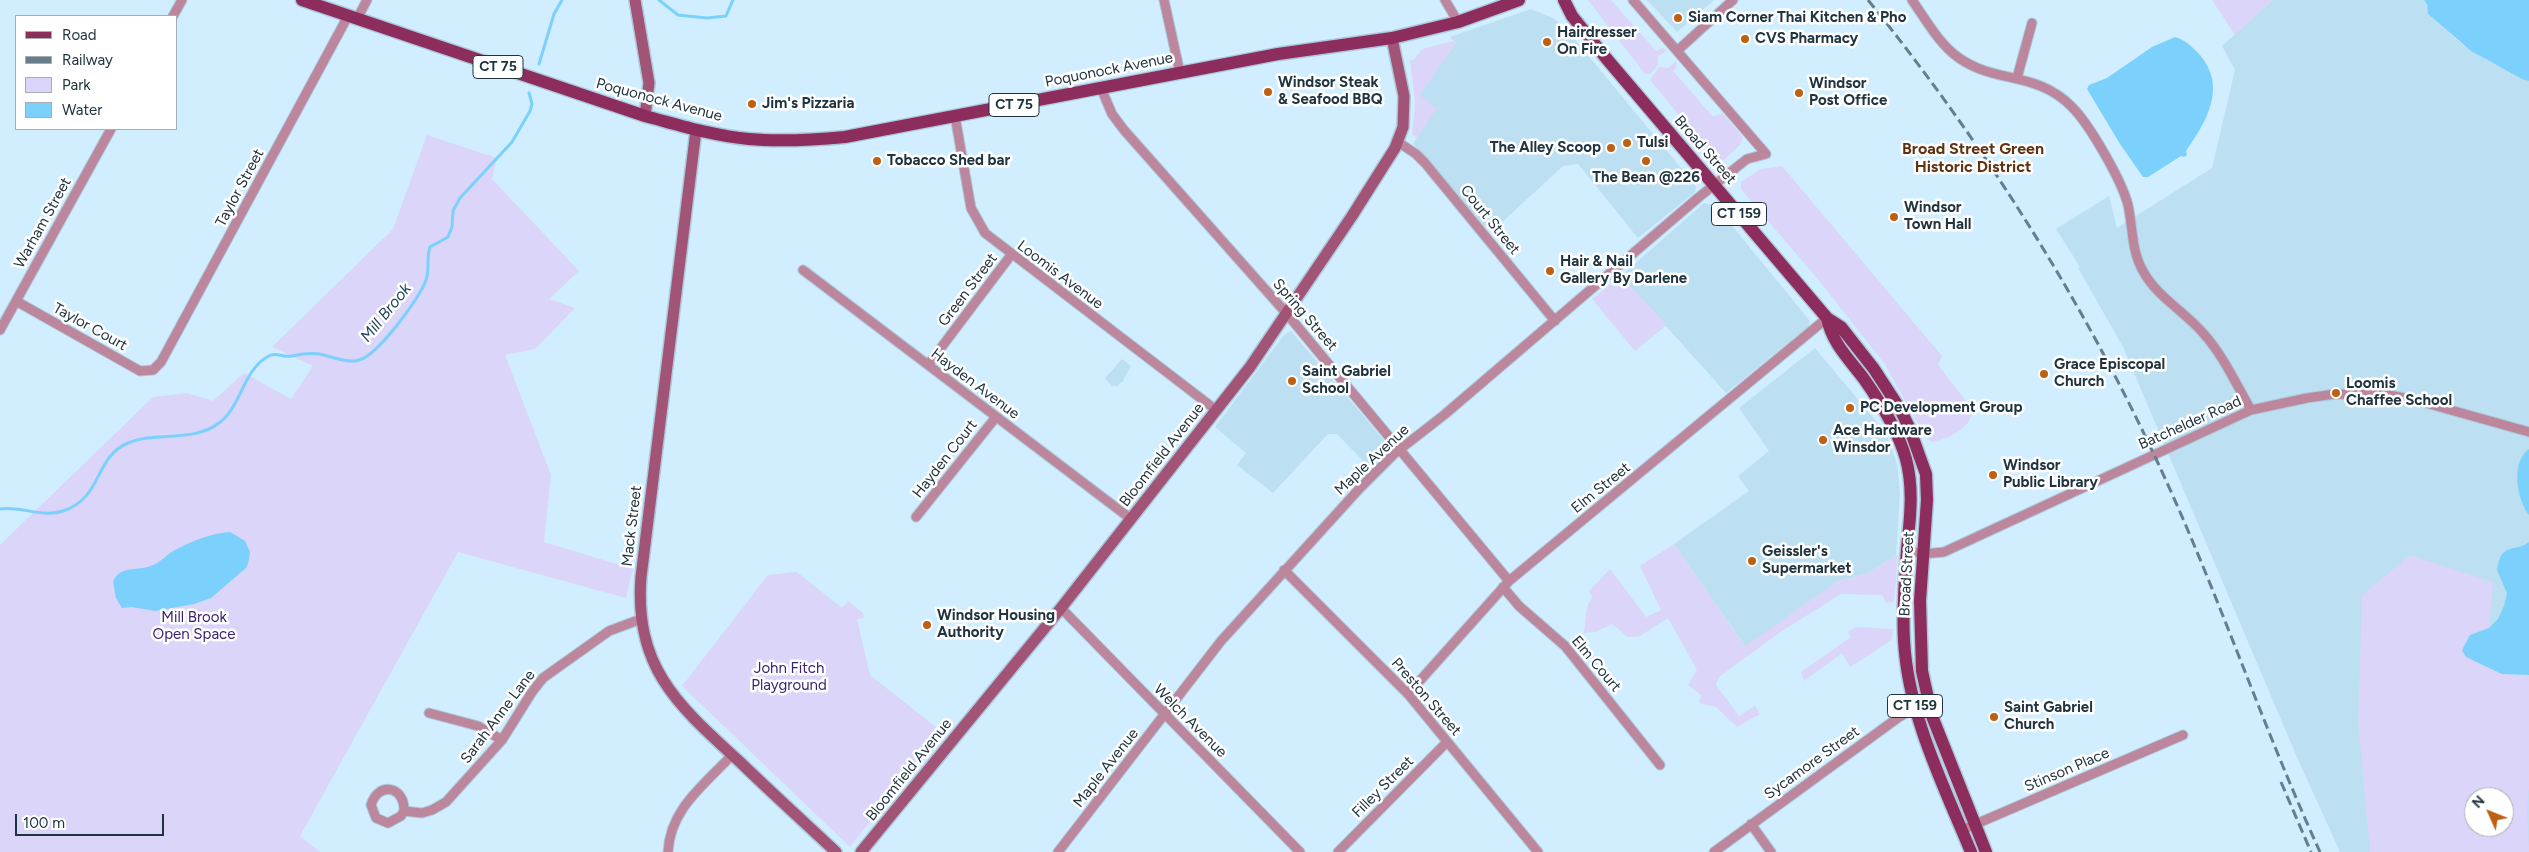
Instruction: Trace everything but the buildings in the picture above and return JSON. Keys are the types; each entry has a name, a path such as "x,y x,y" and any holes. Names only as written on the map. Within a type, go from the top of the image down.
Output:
{"main road":[{"name":"Poquonock Avenue","path":"302,0 645,116 696,130 749,139 796,141 845,137 1278,54 1392,38 1458,22 1519,0"},
{"path":"635,0 649,83 645,116"},
{"name":"Broad Street","path":"1564,0 1575,21 1714,186 1827,318 1841,327 1874,369 1900,409 1926,474 1927,500 1923,554 1920,652 1929,704 1939,738 1986,852"},
{"name":"Bloomfield Avenue","path":"861,852 1061,608 1216,410 1287,314 1398,142 1403,128 1404,104 1392,38"},
{"name":"Mack Street","path":"696,130 641,577 641,619 653,662 665,686 679,705 836,852"},
{"name":"Broad Street","path":"1827,318 1831,335 1865,380 1889,418 1906,458 1910,480 1904,638 1915,708 1933,762 1971,852"},
{"path":"1889,418 1900,409"},
{"path":"1906,458 1919,453"}],"street":[{"path":"174,15 182,0"},
{"name":"Taylor Street","path":"153,370 161,362 352,17 366,0"},
{"path":"1164,0 1180,73"},
{"path":"1445,0 1458,22"},
{"path":"1633,0 1677,51 1733,0"},
{"path":"1912,0 1941,40 1960,58 1984,70 2034,82 2056,93 2081,118 2123,189 2130,214 2134,249 2144,273 2158,292 2209,340 2251,410"},
{"path":"2018,78 2032,23"},
{"name":"Maple Avenue","path":"1058,852 1220,641 1360,488 1401,449 1714,186 1750,157 1766,154 1677,51"},
{"name":"Spring Street","path":"1101,88 1109,108 1120,124 1287,314 1401,449 1506,584"},
{"name":"Loomis Avenue","path":"955,116 971,208 985,233 1011,255 1216,410"},
{"name":"Warham Street","path":"0,330 110,130"},
{"name":"Court Street","path":"1398,142 1416,154 1425,163 1555,321"},
{"name":"Green Street","path":"928,366 1011,255"},
{"name":"Hayden Avenue","path":"803,270 1131,519"},
{"name":"Taylor Court","path":"16,301 140,371 153,370"},
{"name":"Elm Street","path":"1408,694 1506,584 1827,318"},
{"name":"Batchelder Road","path":"1907,550 1923,554 1944,552 2251,410 2334,394 2389,395 2415,400 2529,432"},
{"name":"Hayden Court","path":"916,518 996,417"},
{"name":"Preston Street","path":"1284,570 1408,694 1538,852"},
{"name":"Elm Court","path":"1506,584 1519,606 1565,646 1660,765"},
{"name":"Welch Avenue","path":"1061,608 1300,852"},
{"name":"Sarah Anne Lane","path":"404,810 422,813 446,802 502,740 543,678 610,631 641,619"},
{"name":"Sycamore Street","path":"1714,852 1899,717 1915,708 1929,704"},
{"path":"429,713 478,726 502,740"},
{"name":"Stinson Place","path":"1962,830 2183,735"},
{"name":"Filley Street","path":"1338,852 1447,742"},
{"path":"668,852 668,838 673,822 682,808 732,755"},
{"path":"1751,824 1771,852"}],"shaded area":[{"path":"1647,0 1714,0 1677,32"},
{"name":"Loomis Chaffee School","path":"2273,0 2424,0 2431,17 2464,46 2486,60 2529,81 2529,852 2340,852 2296,755 2123,347 2078,268 2080,267 2056,229 2109,196 2117,228 2212,168 2235,70 2222,46"},
{"path":"1531,9 1553,18 1567,30 1696,186 1695,192 1638,238 1578,164 1563,166 1499,225 1493,219 1485,227 1413,144 1436,108 1419,96 1456,43 1450,37"},
{"path":"1704,203 1716,206 1810,321 1809,326 1726,393 1621,276"},
{"name":"Saint Gabriel School","path":"1291,331 1389,446 1388,450 1370,468 1337,434 1328,434 1273,493 1237,465 1246,453 1215,427 1284,335"},
{"path":"1815,348 1886,433 1897,464 1900,493 1896,555 1869,573 1838,581 1746,647 1674,544 1749,491 1738,476 1769,451 1739,408"},
{"path":"1122,359 1131,366 1123,381 1116,387 1114,385 1112,387 1105,378"}],"green space":[{"path":"1588,0 1611,0 1656,51 1662,48 1666,49 1664,53 1658,56 1658,65 1650,74 1645,74"},
{"path":"2212,0 2273,0 2235,35"},
{"path":"1454,41 1456,43 1420,95 1437,108 1417,138 1412,134 1415,102 1410,60 1414,60 1422,49"},
{"path":"1676,61 1677,67 1673,71 1713,117 1722,113 1743,137 1740,145 1724,160 1714,158 1650,80 1659,67 1668,68"},
{"name":"Mill Brook Open Space","path":"427,135 497,158 492,179 579,271 549,299 575,308 535,349 505,355 551,475 544,542 633,569 626,598 458,552 300,836 320,852 0,852 0,545 153,397 187,393 213,401 244,373 291,399 313,366 272,347 393,229"},
{"path":"1782,166 1942,356 1938,365 1972,409 1969,421 1959,431 1932,442 1926,438 1884,363 1821,283 1741,189 1741,182 1761,169"},
{"path":"1621,276 1667,325 1635,351 1592,299"},
{"path":"1674,544 1745,646 1838,581 1869,573 1898,555 1894,602 1886,603 1882,595 1841,594 1779,633 1719,677 1716,685 1739,716 1755,706 1760,714 1737,727 1716,707 1699,703 1701,695 1688,685 1697,670 1668,618 1640,636 1628,637 1612,624 1595,632 1584,633 1587,607 1592,597 1589,591 1610,569 1646,617 1661,610 1640,566"},
{"path":"2410,555 2493,582 2489,628 2477,631 2478,663 2502,674 2529,675 2529,789 2527,811 2529,852 2370,852 2358,722 2362,595"},
{"name":"John Fitch Playground","path":"797,572 842,608 848,601 863,613 864,618 857,619 870,675 941,731 850,847 682,686 768,575"},
{"path":"1856,627 1893,629 1892,640 1850,667 1842,653 1804,681 1801,672 1851,637 1848,632"}],"water":[{"path":"2424,0 2529,0 2529,81 2471,51 2428,14 2427,5"},
{"path":"2175,37 2182,40 2200,55 2208,67 2212,79 2213,92 2211,104 2201,128 2186,151 2187,155 2181,156 2148,177 2143,177 2120,144 2087,89 2089,85 2107,78 2152,47"},
{"path":"2529,449 2529,515 2521,500 2517,472 2523,455"},
{"path":"230,532 245,541 250,552 247,567 211,598 194,604 155,611 132,607 122,608 116,598 113,582 120,573 148,567 188,544 209,536"},
{"path":"2529,542 2529,675 2502,674 2466,657 2462,650 2470,635 2489,628 2498,619 2504,606 2507,593 2497,570 2502,555 2509,549"}],"waterway":[{"name":"Mill Brook","path":"539,64 554,14 562,0"},
{"name":"Mill Brook","path":"659,0 678,15 707,18 726,16 733,0"},
{"name":"Mill Brook","path":"0,509 55,513 76,505 85,497 103,467 117,449 139,440 198,433 219,423 232,408 252,371 270,355 316,354 349,361 359,360 367,356 387,338 416,300 426,280 430,247 448,237 452,227 453,211 460,198 512,142 530,111 532,104 529,93"}],"railway":[{"path":"1868,0 1950,108 1989,164 2062,280 2095,339 2127,400 2179,509 2278,754 2320,852"},
{"path":"2281,782 2311,852"}],"place":[{"name":"Siam Corner Thai Kitchen & Pho","path":"1678,18"},
{"name":"CVS Pharmacy","path":"1745,39"},
{"name":"Hairdresser On Fire","path":"1547,42"},
{"name":"Windsor Steak & Seafood BBQ","path":"1268,92"},
{"name":"Windsor Post Office","path":"1799,93"},
{"name":"Jim's Pizzaria","path":"752,104"},
{"name":"Tulsi","path":"1627,143"},
{"name":"The Alley Scoop","path":"1611,148"},
{"name":"Tobacco Shed bar","path":"877,161"},
{"name":"The Bean @226","path":"1646,161"},
{"name":"Windsor Town Hall","path":"1894,217"},
{"name":"Hair & Nail Gallery By Darlene","path":"1550,271"},
{"name":"Grace Episcopal Church","path":"2044,374"},
{"name":"Saint Gabriel School","path":"1292,381"},
{"name":"Loomis Chaffee School","path":"2336,393"},
{"name":"PC Development Group","path":"1850,408"},
{"name":"Ace Hardware Winsdor","path":"1823,440"},
{"name":"Windsor Public Library","path":"1993,475"},
{"name":"Geissler's Supermarket","path":"1752,561"},
{"name":"Windsor Housing Authority","path":"927,625"},
{"name":"Saint Gabriel Church","path":"1994,717"}],"district":[{"name":"Broad Street Green Historic District","path":"1973,158"}]}
